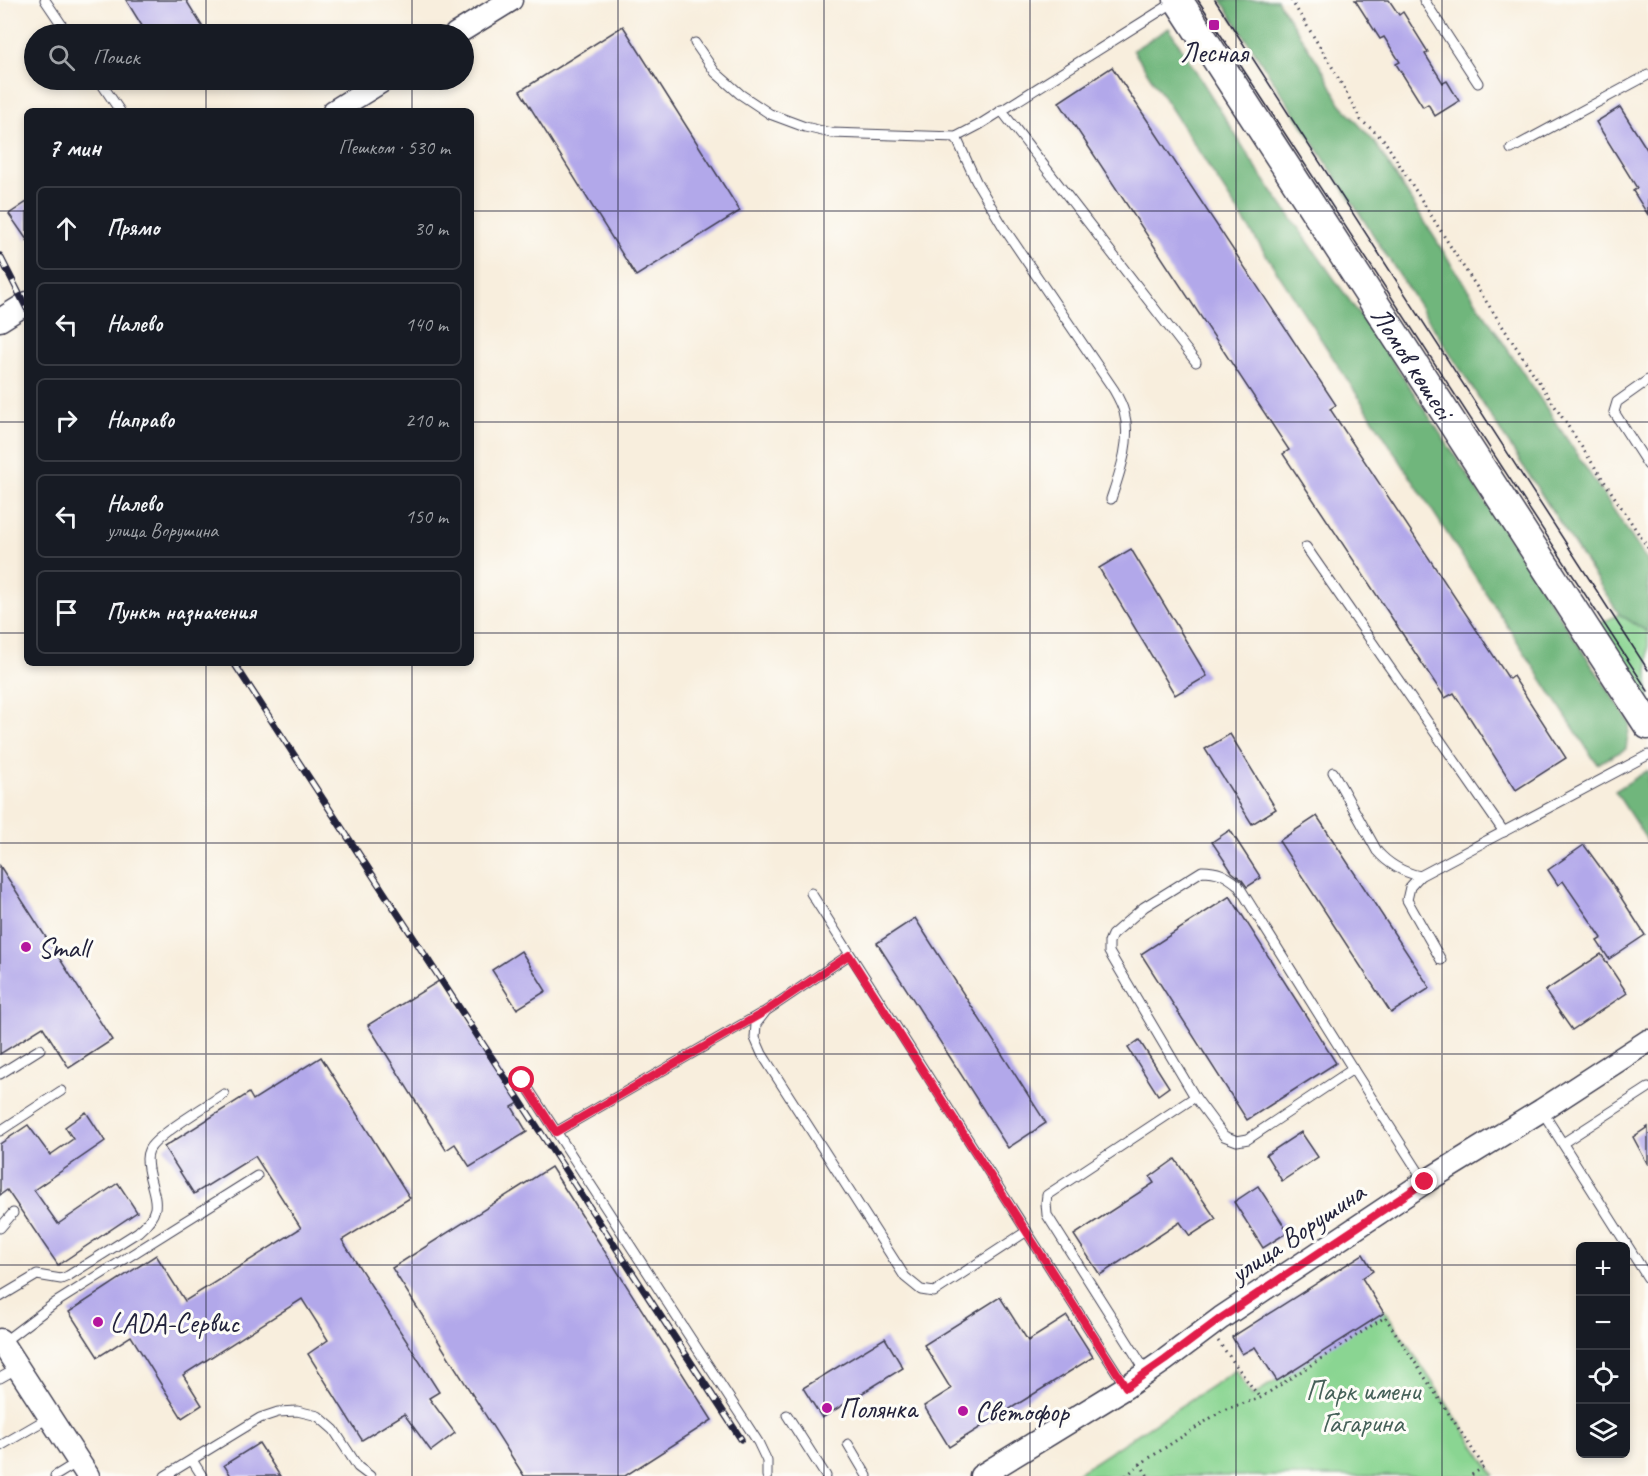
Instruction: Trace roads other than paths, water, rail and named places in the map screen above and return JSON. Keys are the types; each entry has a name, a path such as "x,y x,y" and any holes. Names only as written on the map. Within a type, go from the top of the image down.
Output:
{"main road":[{"name":"Ломов көшесі","path":"1178,0 1648,725"}],"street":[{"path":"472,24 511,0"},
{"path":"339,108 368,90"},
{"path":"0,320 24,305"},
{"name":"улица Ворушина","path":"981,1476 1126,1387 1208,1327 1425,1182 1648,1041"},
{"path":"1,1342 9,1373 50,1417 84,1469"}],"lane":[{"path":"45,0 61,24"},
{"path":"695,43 715,72 740,94 770,114 805,127 831,133 956,137 979,125 1178,0"},
{"path":"1424,0 1478,83"},
{"path":"1511,149 1648,75"},
{"path":"106,90 118,108"},
{"path":"1001,110 1196,362"},
{"path":"956,137 976,181 1114,390 1124,412 1126,433 1122,464 1111,500"},
{"path":"1648,380 1617,402 1614,412 1648,465"},
{"path":"1306,547 1503,832"},
{"path":"1441,960 1407,900 1410,887 1420,876 1648,755"},
{"path":"1334,772 1377,851 1386,862 1398,869 1420,876"},
{"path":"1353,1069 1248,1138 1237,1140 1224,1136 1195,1098 1109,952 1112,935 1144,907 1202,872 1213,871 1227,876 1238,885 1425,1182"},
{"path":"811,893 1126,1387"},
{"path":"556,1132 766,1011 849,955"},
{"path":"766,1011 756,1024 755,1038 762,1054 905,1277 921,1290 934,1292 1027,1231"},
{"path":"0,1074 40,1049"},
{"path":"522,1080 758,1442 766,1461 767,1476"},
{"path":"1563,1143 1648,1088"},
{"path":"0,1131 61,1091"},
{"path":"0,1298 37,1275 60,1279 68,1276 147,1224 154,1212 156,1198 146,1158 149,1149 159,1138 224,1094"},
{"path":"1147,1373 1047,1215 1047,1195 1195,1098"},
{"path":"1542,1110 1648,1278"},
{"path":"1,1342 55,1303 257,1176"},
{"path":"0,1228 13,1213"},
{"path":"165,1476 260,1419 278,1412 297,1411 318,1416 334,1430 358,1467 370,1476"},
{"path":"787,1415 826,1476"},
{"path":"0,1446 50,1417"},
{"path":"848,1444 867,1476"},
{"path":"192,1460 202,1476"},
{"path":"55,1476 84,1469"}],"tram line":[{"path":"1198,0 1648,691"},
{"path":"1215,0 1648,670"}],"railway":[{"path":"0,256 24,303"},
{"path":"236,666 741,1439"}],"place":[{"name":"Лесная","path":"1214,25"},
{"name":"Small","path":"26,947"},
{"name":"LADA-Сервис","path":"98,1322"},
{"name":"Полянка","path":"827,1408"},
{"name":"Светофор","path":"963,1411"}],"park label":[{"name":"Парк имени Гагарина","path":"1363,1406"}]}
